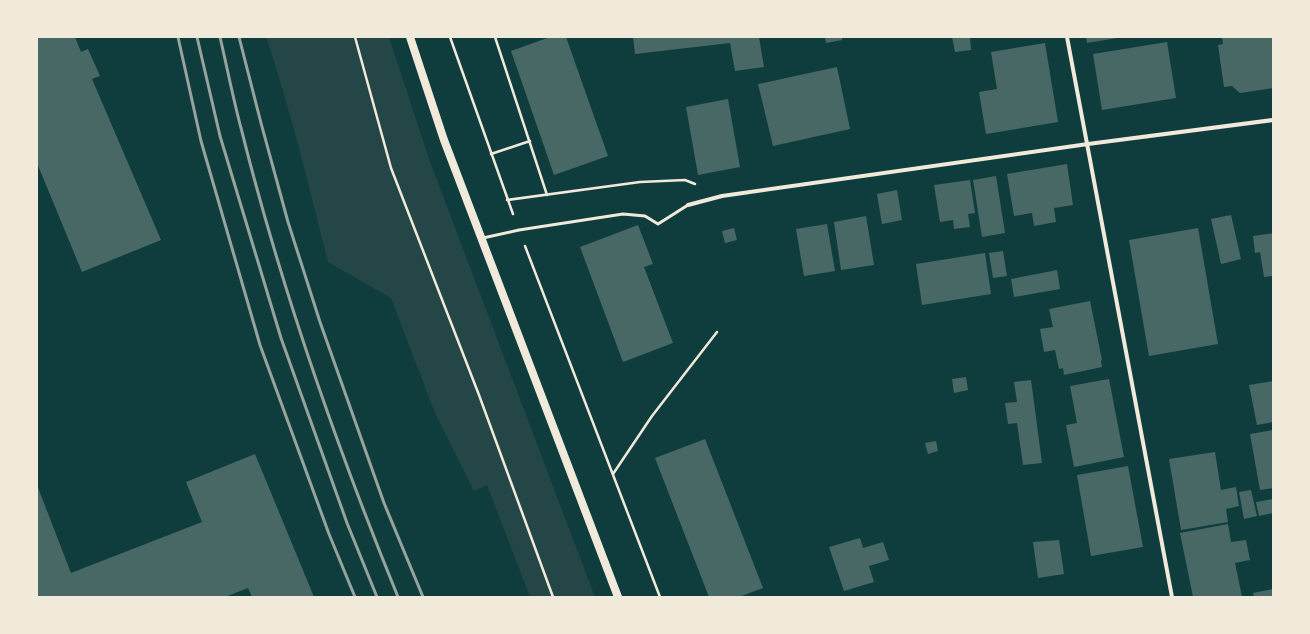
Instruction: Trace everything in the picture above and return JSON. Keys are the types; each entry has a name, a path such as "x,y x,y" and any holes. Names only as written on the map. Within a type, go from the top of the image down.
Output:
{"main road":[{"path":"410,37 444,140 618,597"}],"street":[{"path":"1067,37 1172,597"},
{"path":"688,205 722,196 1088,144 1273,120"}],"lane":[{"path":"481,238 518,230 623,214 645,216 658,224 688,205"}],"path":[{"path":"355,37 391,168 479,395 553,597"},
{"path":"450,37 518,230 660,597"},
{"path":"494,37 548,195"},
{"path":"491,154 530,141"},
{"path":"508,200 640,182 685,180 722,196"},
{"path":"613,474 652,416 717,332"}],"shaded area":[{"path":"266,37 389,37 429,159 595,597 530,597 487,485 474,491 435,413 391,298 328,262 292,121"}],"building":[{"path":"37,37 75,37 81,52 88,49 100,76 92,79 161,240 82,272 37,163"},
{"path":"550,37 566,37 608,156 554,175 511,51"},
{"path":"633,37 759,37 764,67 735,71 730,43 635,54"},
{"path":"825,37 842,37 842,40 826,43"},
{"path":"952,37 970,37 971,50 955,52"},
{"path":"1086,37 1117,37 1117,38 1087,43"},
{"path":"1222,37 1273,37 1273,88 1240,93 1232,86 1224,87 1218,45 1223,44"},
{"path":"1167,42 1176,98 1102,110 1093,54"},
{"path":"1045,43 1058,122 986,134 979,92 997,89 991,52"},
{"path":"837,67 850,129 773,146 758,84"},
{"path":"728,99 740,167 698,175 686,107"},
{"path":"1067,164 1073,205 1054,208 1056,222 1034,226 1032,213 1014,216 1007,174"},
{"path":"996,176 1005,233 982,237 973,180"},
{"path":"970,180 975,213 968,214 970,227 954,229 953,220 940,222 934,185"},
{"path":"897,190 902,220 882,224 877,194"},
{"path":"1231,215 1241,259 1221,264 1211,219"},
{"path":"866,216 874,265 841,270 834,222"},
{"path":"827,224 835,271 804,276 796,229"},
{"path":"638,225 653,264 644,267 673,343 623,362 580,247"},
{"path":"734,228 737,240 725,243 722,231"},
{"path":"1198,228 1218,344 1149,356 1129,240"},
{"path":"1273,233 1273,276 1264,277 1260,252 1255,253 1253,236"},
{"path":"1003,251 1007,276 993,278 989,253"},
{"path":"985,253 991,294 922,305 916,264"},
{"path":"1057,270 1060,289 1014,297 1011,279"},
{"path":"1090,301 1102,360 1102,367 1064,375 1063,368 1059,369 1055,350 1044,352 1040,329 1053,327 1049,309"},
{"path":"966,377 968,390 954,393 952,379"},
{"path":"1109,379 1124,457 1074,467 1066,425 1077,423 1070,386"},
{"path":"1031,380 1042,463 1023,465 1017,423 1008,424 1005,403 1017,402 1014,382"},
{"path":"1273,381 1273,422 1257,425 1249,385"},
{"path":"1273,430 1273,488 1260,490 1250,434"},
{"path":"705,439 763,588 739,597 709,597 655,458"},
{"path":"936,441 938,451 928,454 925,443"},
{"path":"1215,452 1221,490 1236,487 1239,506 1226,509 1228,522 1181,530 1169,459"},
{"path":"255,454 314,597 252,597 248,588 225,597 37,597 37,485 71,573 202,522 186,482"},
{"path":"1128,466 1143,547 1091,556 1077,475"},
{"path":"1251,490 1257,516 1244,519 1239,492"},
{"path":"1273,499 1273,513 1259,516 1256,502"},
{"path":"1228,524 1231,542 1246,540 1250,560 1235,563 1242,597 1193,597 1180,533"},
{"path":"860,538 863,548 883,542 889,560 869,566 874,582 844,591 829,547"},
{"path":"1059,540 1064,574 1038,578 1033,542"},
{"path":"1273,589 1273,597 1254,597 1253,593"}],"railway":[{"path":"178,37 201,141 260,345 329,534 355,597"},
{"path":"197,37 220,136 281,338 347,523 377,597"},
{"path":"220,37 238,117 292,307 311,366 353,482 398,597"},
{"path":"239,37 288,222 320,322 384,503 423,597"}]}
